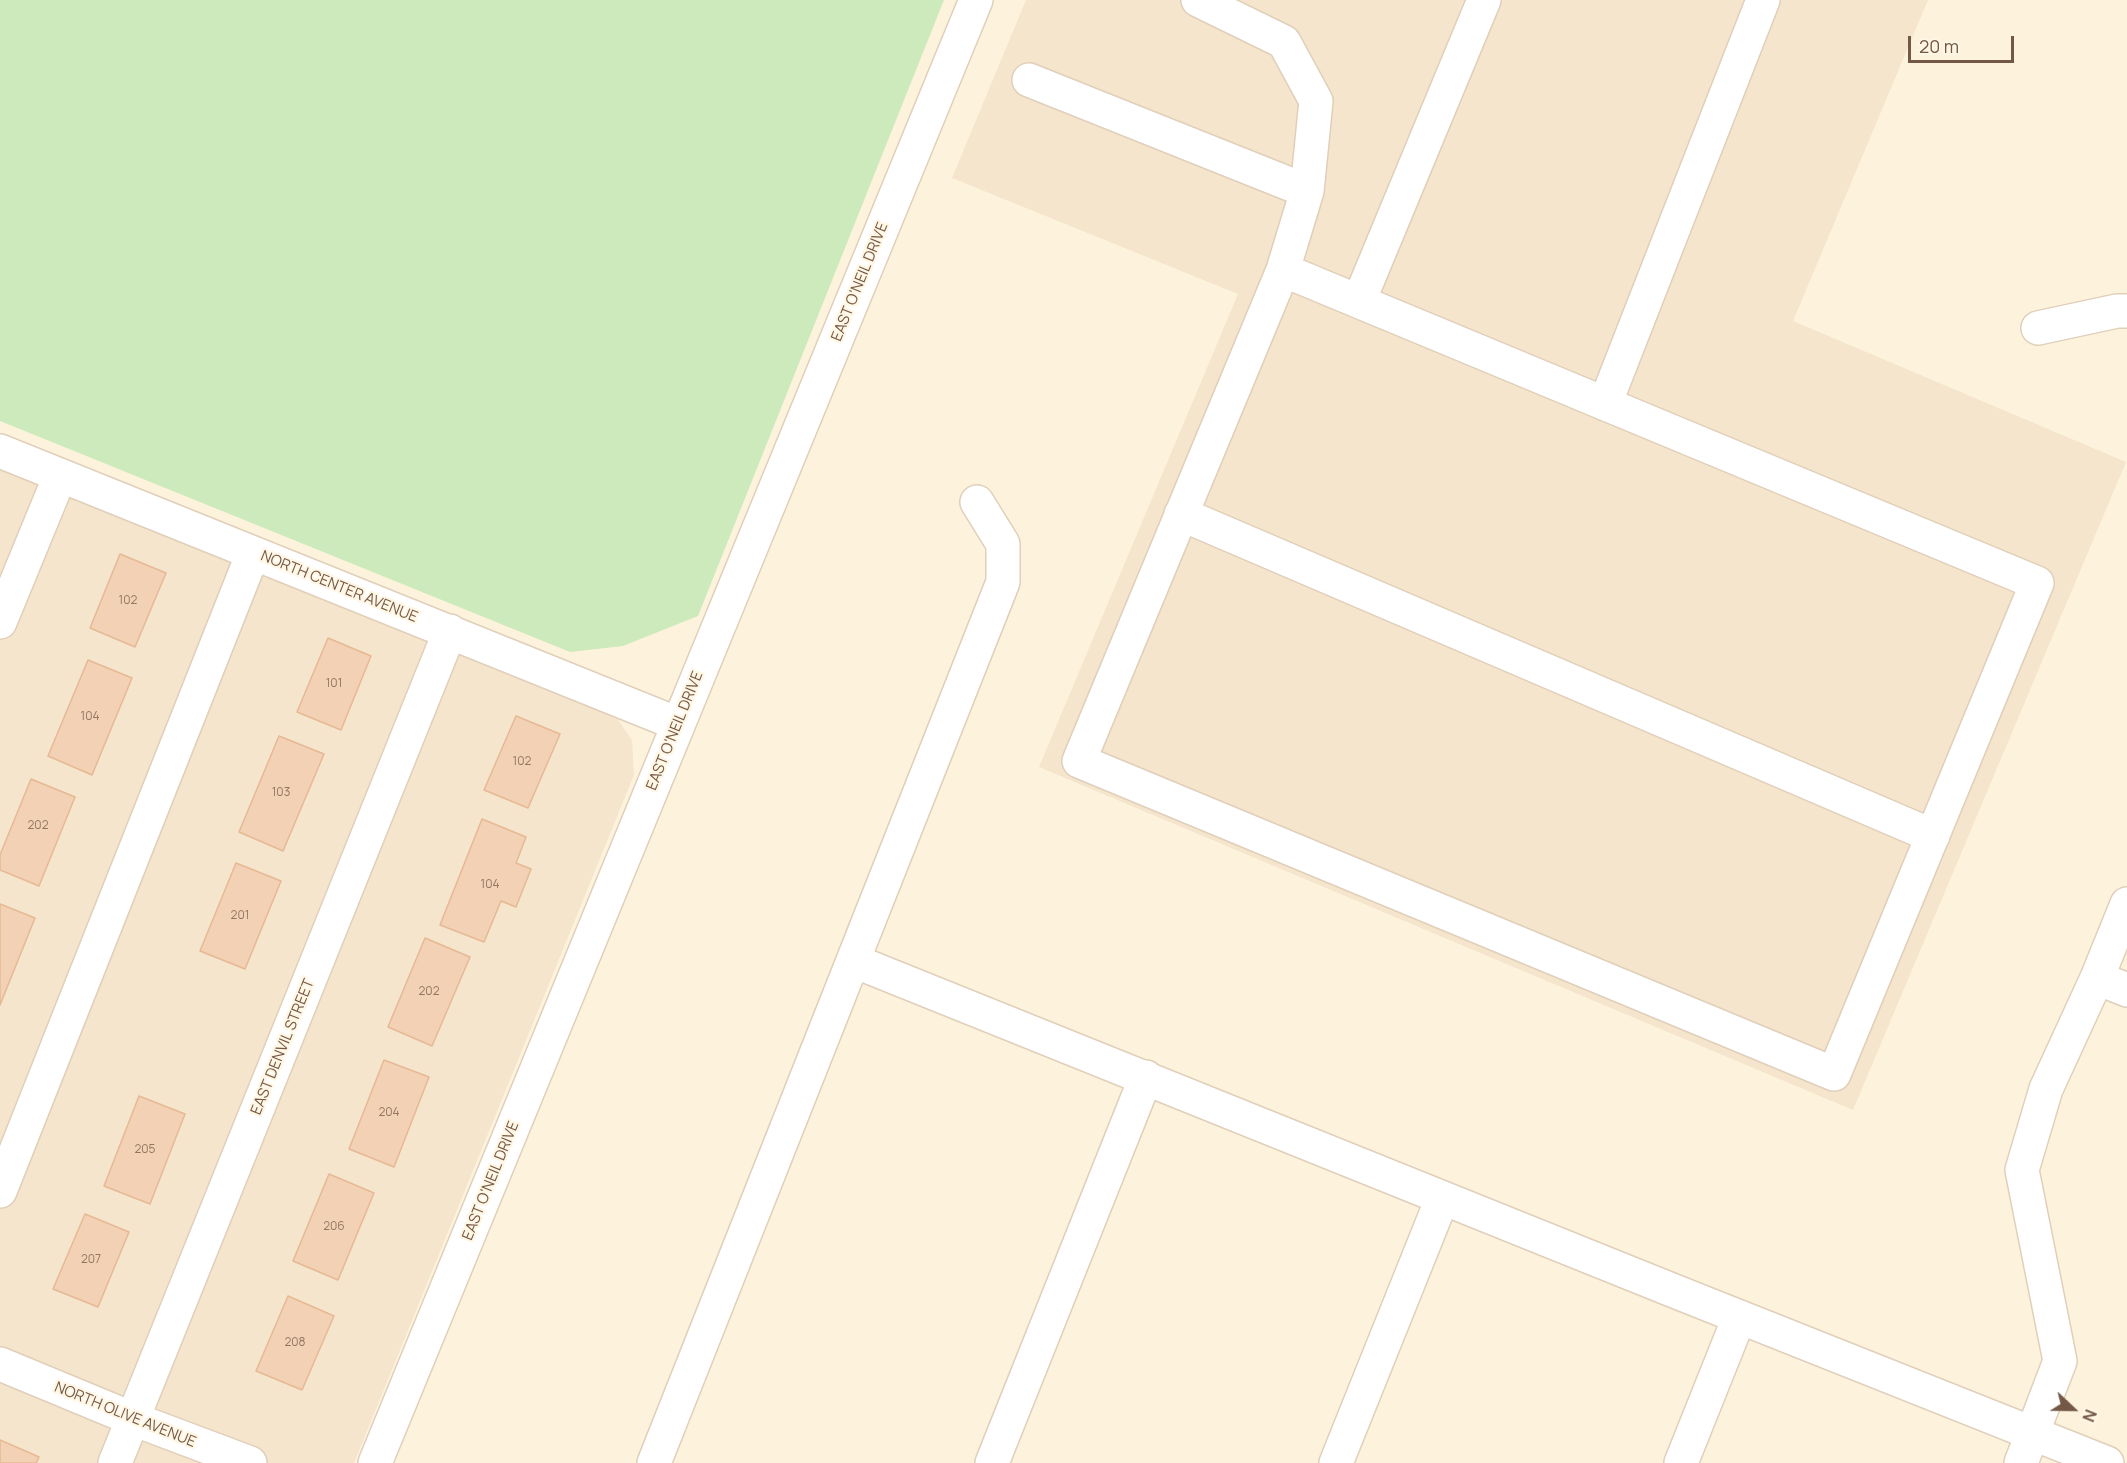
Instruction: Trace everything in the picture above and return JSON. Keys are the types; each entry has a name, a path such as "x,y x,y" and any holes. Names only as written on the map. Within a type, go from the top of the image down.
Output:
{"street":[{"name":"EAST O'NEIL DRIVE","path":"375,1463 976,0"},
{"path":"1198,0 1284,42 1316,101 1307,191 1283,270 1079,761 1834,1074 2037,583 1283,270"},
{"path":"1359,301 1484,0"},
{"path":"1605,404 1763,0"},
{"path":"1029,80 1307,191"},
{"path":"2038,328 2117,310 2127,311"},
{"name":"NORTH CENTER AVENUE","path":"0,451 678,724"},
{"path":"0,622 60,476"},
{"path":"654,1463 1003,582 1003,544 978,502"},
{"path":"1182,514 1933,836"},
{"path":"0,1191 253,553"},
{"name":"EAST DENVIL STREET","path":"115,1463 450,631"},
{"path":"2026,1448 2060,1361 2022,1170 2046,1089 2097,978 2127,904"},
{"path":"854,961 1738,1318 2026,1448 2107,1463"},
{"path":"2097,978 2127,990"},
{"path":"992,1463 1146,1077"},
{"path":"1336,1463 1442,1199"},
{"path":"1681,1463 1738,1318"},
{"name":"NORTH OLIVE AVENUE","path":"0,1364 133,1419 250,1463"}],"shaded area":[{"path":"1026,0 1928,0 1793,321 2126,462 1853,1110 1039,767 1238,294 952,178"},
{"path":"0,460 612,711 632,740 634,775 354,1463 0,1463"}],"green space":[{"path":"0,0 944,0 698,616 623,646 570,652 0,421"}],"building":[{"path":"120,554 166,573 135,647 90,628"},
{"path":"328,638 371,656 341,730 297,712"},
{"path":"88,660 132,678 92,775 48,756"},
{"path":"516,716 560,734 528,808 484,790"},
{"path":"279,736 324,754 283,851 239,832"},
{"path":"31,779 75,797 39,886 0,870 0,855"},
{"path":"482,819 526,837 516,863 531,869 516,907 501,901 484,942 440,925"},
{"path":"236,863 281,881 245,969 200,951"},
{"path":"0,904 35,918 0,1005"},
{"path":"425,938 470,957 432,1046 388,1027"},
{"path":"384,1060 429,1077 394,1167 349,1149"},
{"path":"139,1096 185,1114 150,1204 104,1186"},
{"path":"329,1174 374,1193 338,1280 293,1261"},
{"path":"85,1214 129,1232 98,1307 53,1289"},
{"path":"288,1296 334,1316 302,1390 256,1371"},
{"path":"0,1440 39,1457 36,1463 0,1463"}]}
